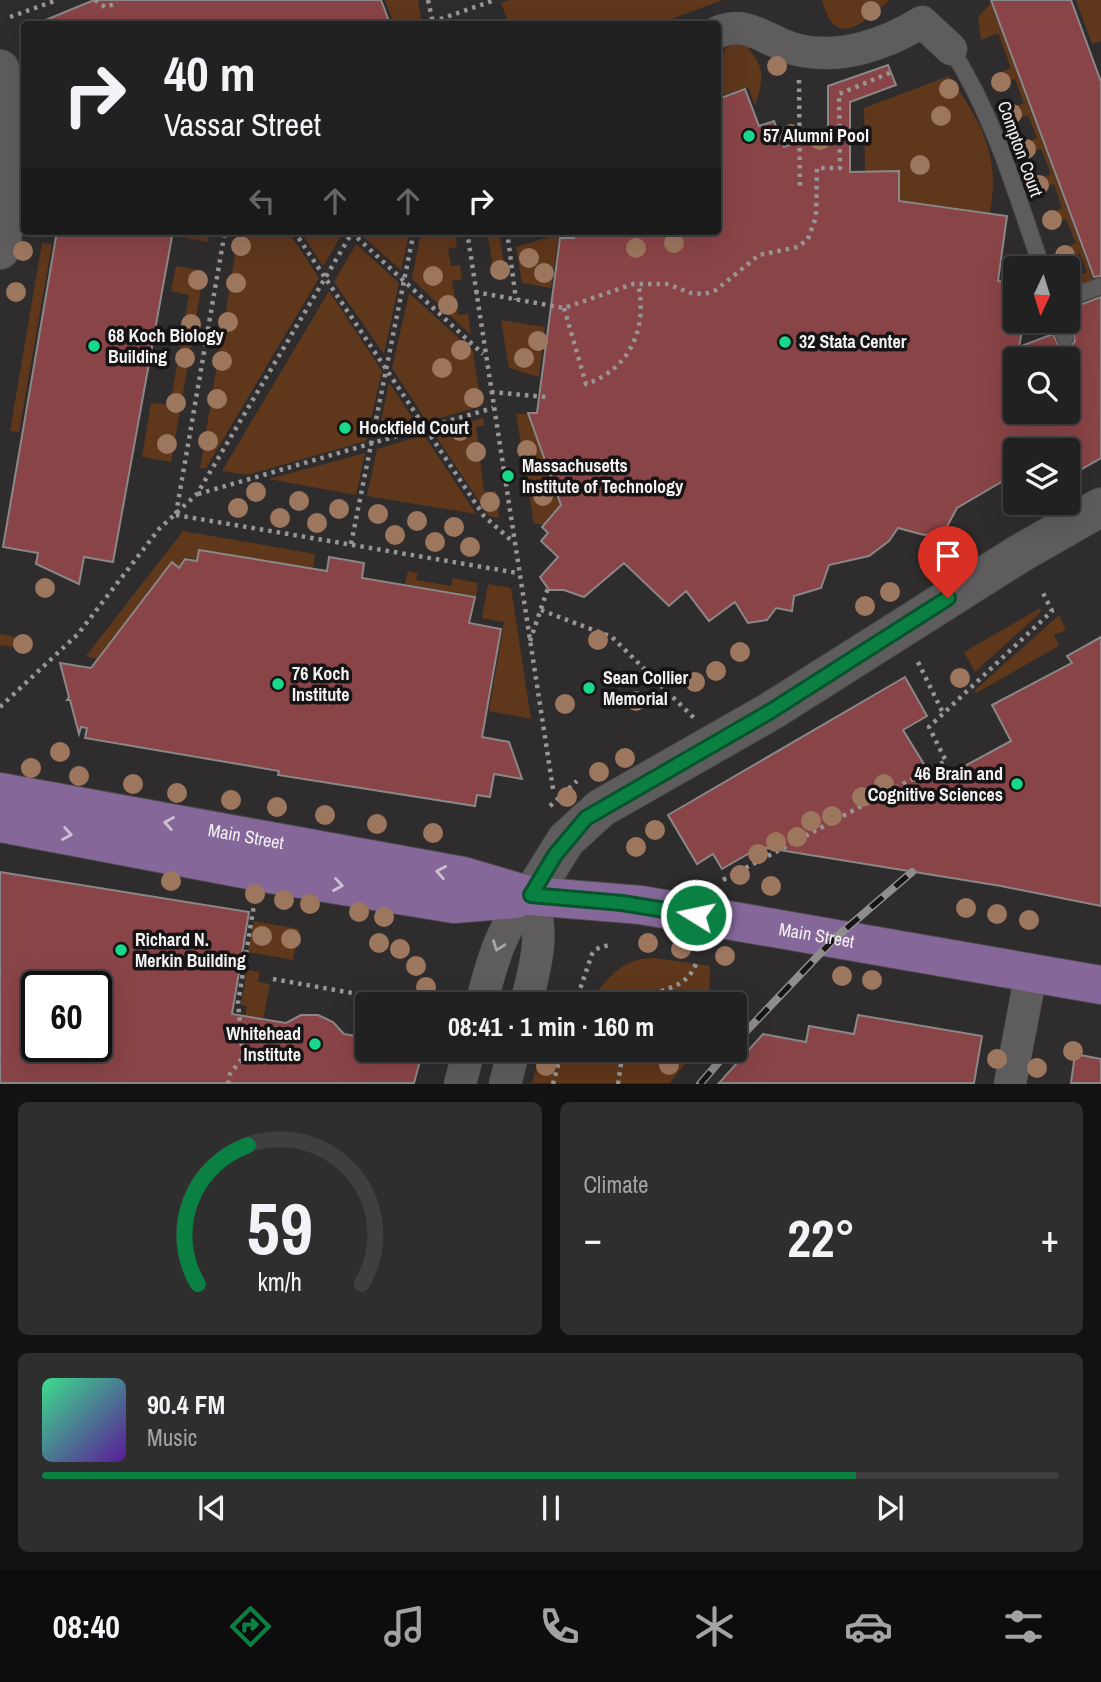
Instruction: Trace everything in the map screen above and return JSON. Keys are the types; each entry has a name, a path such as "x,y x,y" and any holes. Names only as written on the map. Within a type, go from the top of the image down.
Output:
{"main road":[{"path":"0,250 14,156 10,78"},
{"path":"531,895 555,855 586,818 718,742 1018,554 1101,507"},
{"name":"Main Street","path":"0,792 463,876 531,895 641,905 1101,985"},
{"name":"Main Street","path":"0,823 160,851 235,868 454,904 503,901 531,895"}],"street":[{"path":"721,31 730,27 746,28 798,50 862,49 894,39 922,22 951,49"},
{"path":"484,992 498,942 515,911 531,895 538,913 539,945 529,992"},
{"path":"1010,1083 1031,973"},
{"path":"460,1083 466,1062"},
{"path":"505,1083 511,1062"}],"lane":[{"name":"Compton Court","path":"951,49 975,86 1038,256"},
{"path":"1080,294 1101,286"},
{"path":"1063,333 1065,338"}],"path":[{"path":"10,17 57,0"},
{"path":"95,0 105,7 118,3"},
{"path":"428,0 433,21"},
{"path":"438,21 495,0"},
{"path":"798,50 800,190"},
{"path":"475,292 564,309 638,284 667,284 691,293 705,294 716,290 759,255 798,247 808,239 816,218 817,168 839,168 839,94 891,74"},
{"path":"176,515 224,235"},
{"path":"297,235 484,516 513,541"},
{"path":"0,707 78,634 159,529 197,494 350,235"},
{"path":"355,235 485,355"},
{"path":"351,544 413,235"},
{"path":"468,235 529,644 554,789"},
{"path":"508,235 516,300"},
{"path":"564,309 586,384 614,370 634,343 642,310 638,284"},
{"path":"491,391 546,397"},
{"path":"197,494 493,408"},
{"path":"176,515 518,573"},
{"path":"529,644 548,588"},
{"path":"723,880 946,761 929,727 1052,611 1043,593"},
{"path":"541,610 612,637 718,742"},
{"path":"918,662 943,713"},
{"path":"228,1083 230,1074 243,1057 238,1003 254,904"},
{"path":"579,992 592,954 609,945"},
{"path":"659,992 687,980 696,964"},
{"path":"273,979 355,993"},
{"path":"553,1083 559,1062"},
{"path":"618,1083 621,1062"}],"shaded area":[{"path":"385,0 418,0 422,21 393,21"},
{"path":"510,0 723,0 666,21 508,21 501,3"},
{"path":"822,0 890,0 861,23 843,29 835,25 828,16"},
{"path":"1076,0 1101,0 1101,41 1092,44"},
{"path":"991,3 1094,281 1080,285 1080,275 1087,272 1080,254 1060,256 1058,250 1076,243 1066,219 1049,225 1045,215 1062,208 1054,184 1036,191 1033,181 1051,174 1041,149 1023,155 1019,145 1037,138 1028,115 1010,121 1006,110 1024,103 1015,79 997,86 994,75 1011,68 998,33 981,40 978,17"},
{"path":"731,40 750,44 749,50 761,70 761,83 755,106 748,87 723,95 722,54"},
{"path":"949,76 986,140 993,174 990,213 899,200 899,172 865,172 864,108"},
{"path":"186,235 209,235 208,242 185,238"},
{"path":"238,235 291,235 319,278 206,468 200,468"},
{"path":"303,235 342,235 323,266"},
{"path":"361,235 409,235 401,270"},
{"path":"420,235 455,235 457,247 448,249 451,266 460,265 462,279 452,281 458,315 468,314 471,335 412,279"},
{"path":"488,235 500,235 506,280 495,278"},
{"path":"559,235 551,288 522,283 516,247"},
{"path":"42,243 52,244 19,432 10,431"},
{"path":"356,244 399,283 384,354 334,282"},
{"path":"176,266 204,271 171,462 142,457 151,403 170,405 189,295 171,291"},
{"path":"329,291 382,371 366,441 247,475 222,471"},
{"path":"409,293 473,351 481,406 427,422 392,368"},
{"path":"501,320 545,327 539,377 509,368"},
{"path":"389,382 417,425 378,436"},
{"path":"516,414 529,414 561,505 545,524 534,524"},
{"path":"483,418 484,425 476,427 484,492 496,491 499,518 489,516 433,432"},
{"path":"424,435 476,514 367,496 377,449"},
{"path":"365,453 356,495 269,479"},
{"path":"183,531 315,554 313,569 199,550 197,559 187,557 179,568 172,562 97,659 86,656"},
{"path":"408,571 418,573 416,580 451,586 453,578 478,583 476,596 405,584"},
{"path":"488,584 511,588 531,719 489,711 504,622 482,618"},
{"path":"1040,608 1041,612 975,672 964,652"},
{"path":"1059,615 1066,630 1054,635 1059,646 976,693 975,690"},
{"path":"0,634 31,640 30,650 0,645"},
{"path":"254,921 299,929 293,960 248,952"},
{"path":"655,958 710,966 709,992 598,992 616,971 633,961"},
{"path":"247,970 259,972 258,982 270,984 251,1083 234,1084 247,1006 241,1005"},
{"path":"538,1062 687,1062 670,1083 532,1083"}],"building":[{"path":"94,0 381,0 389,21 43,21"},
{"path":"991,0 1071,0 1101,82 1101,276 1094,277"},
{"name":"32 Stata Center","path":"888,65 896,85 850,102 850,172 899,171 899,201 1007,216 998,281 1003,281 1003,333 1022,333 1019,347 1003,347 1003,424 1080,424 1080,347 1070,347 1075,341 1073,333 1080,333 1080,305 1101,297 1101,458 1080,470 1080,438 1003,438 1003,481 957,508 944,532 924,535 898,528 889,541 869,556 829,565 821,588 794,596 792,611 776,608 767,620 748,623 735,602 709,621 686,591 669,606 624,563 584,597 564,590 549,590 540,577 558,557 541,541 548,533 542,527 561,505 528,413 537,413 560,238 574,238 573,235 721,235 721,98 745,89 759,126 774,121 784,147 828,131 828,86"},
{"name":"68 Koch Biology Building","path":"56,235 172,235 113,562 84,557 79,584 36,564 38,553 3,547"},
{"name":"32 Stata Center","path":"1053,334 1059,346 1064,347 1019,347"},
{"name":"76 Koch Institute","path":"199,550 327,571 329,557 364,563 362,578 475,597 469,623 501,629 482,737 509,742 522,779 494,774 490,797 477,795 475,806 278,775 279,771 85,738 87,728 81,727 79,734 70,700 67,700 69,697 60,663 91,668 172,562 179,568 185,559 197,561"},
{"path":"1101,637 1101,906 1001,886 760,847 722,869 713,854 697,864 668,815 905,677 927,716 903,730 935,782 1011,741 992,705 1072,663 1067,656"},
{"name":"Richard N. Merkin Building","path":"0,872 249,912 232,1014 286,1023 301,1015 318,1015 333,1022 344,1034 355,1036 355,1062 420,1062 414,1083 0,1083"},
{"path":"858,1015 982,1036 974,1083 719,1083 738,1062 747,1062 747,1052 763,1034 806,1042 809,1026 854,1034"},
{"path":"1075,1054 1101,1059 1101,1083 1071,1083"}],"railway":[{"path":"747,1030 834,939 912,872"},
{"path":"700,1084 719,1062"}],"place":[{"name":"57 Alumni Pool","path":"749,136"},
{"name":"32 Stata Center","path":"785,342"},
{"name":"68 Koch Biology Building","path":"94,346"},
{"name":"Hockfield Court","path":"345,428"},
{"name":"Massachusetts Institute of Technology","path":"508,476"},
{"name":"76 Koch Institute","path":"278,684"},
{"name":"Sean Collier Memorial","path":"589,688"},
{"name":"46 Brain and Cognitive Sciences","path":"1017,784"},
{"name":"Richard N. Merkin Building","path":"121,950"},
{"name":"Whitehead Institute","path":"315,1044"}],"route":[{"path":"696,915 641,905 531,895 555,855 586,818 647,780 771,711 948,598"}]}
